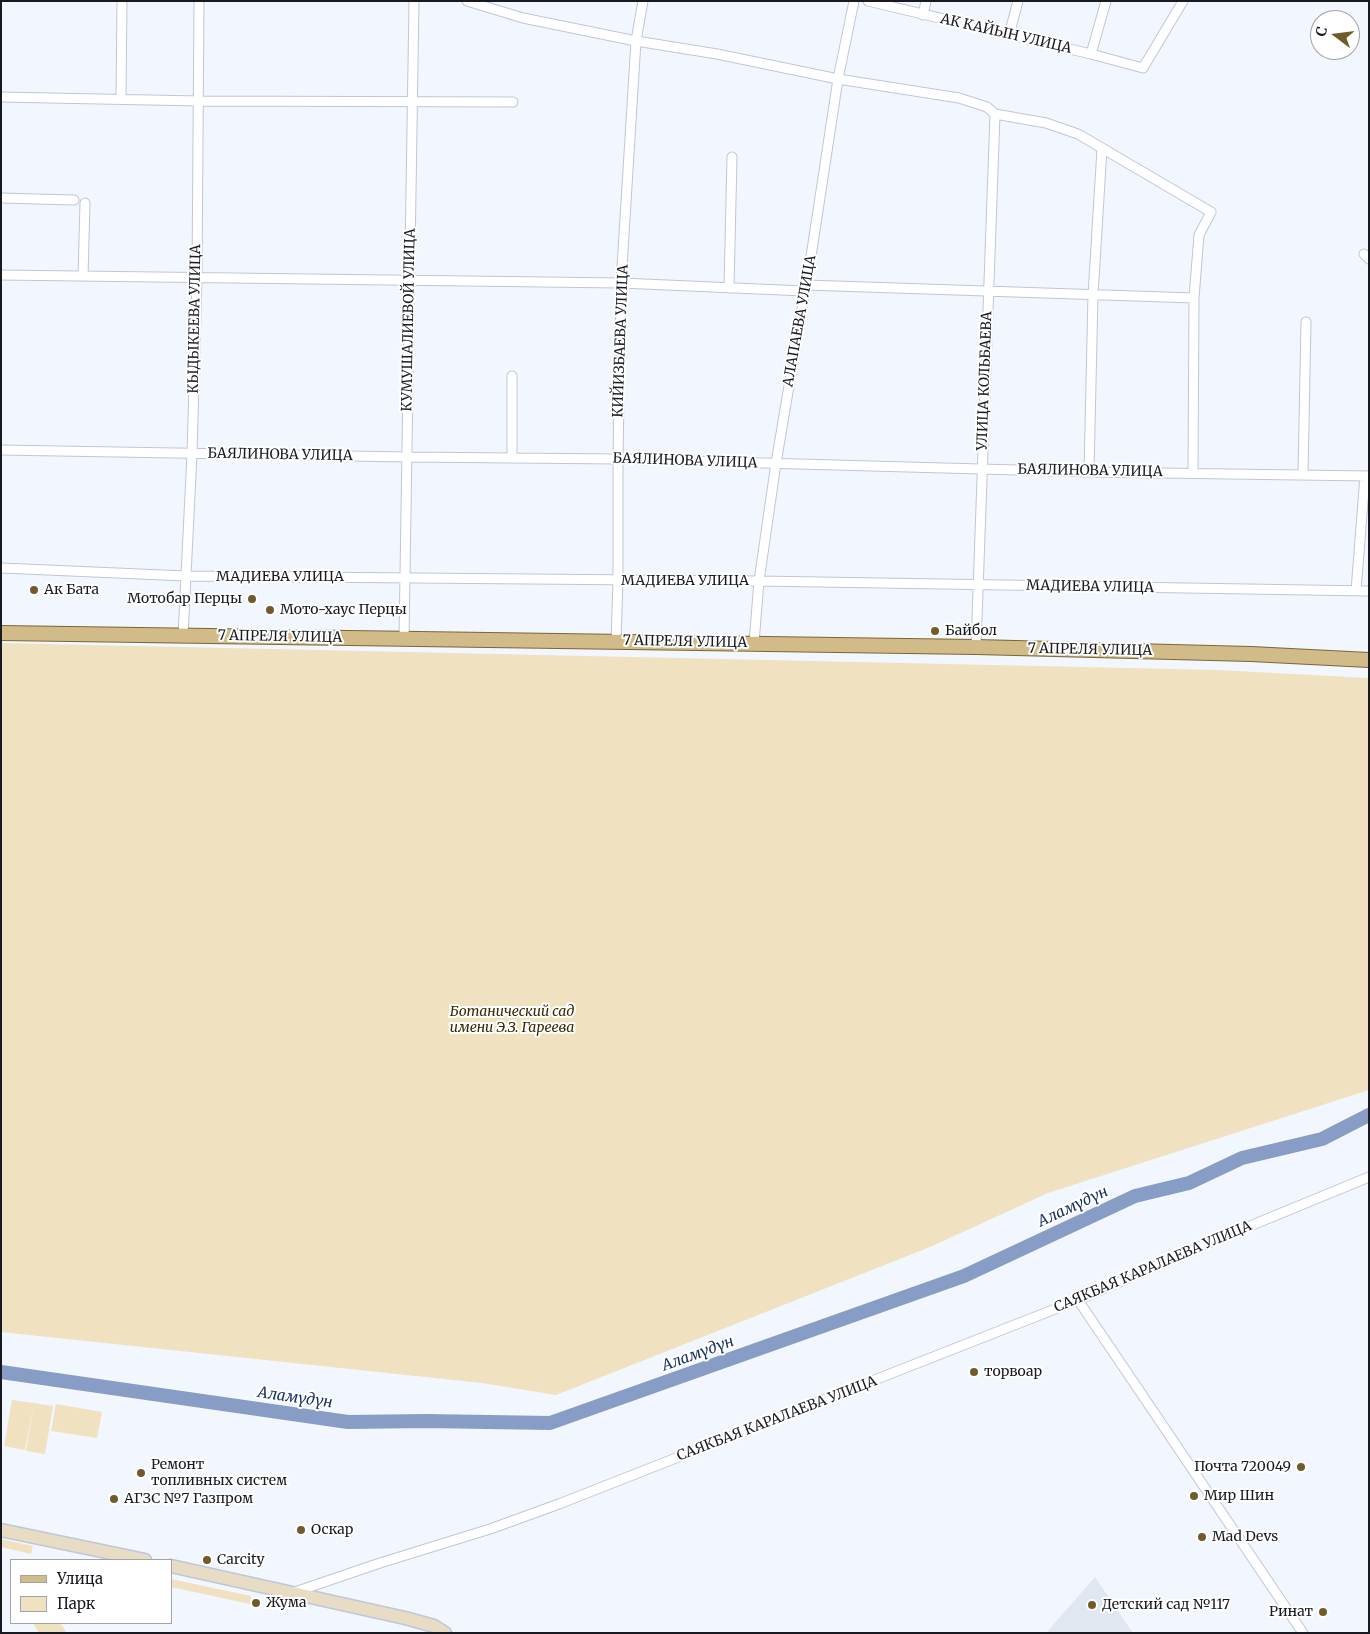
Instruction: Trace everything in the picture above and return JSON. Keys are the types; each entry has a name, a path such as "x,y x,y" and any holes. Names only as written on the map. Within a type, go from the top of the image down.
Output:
{"main road":[{"name":"7 АПРЕЛЯ УЛИЦА","path":"1,633 976,647 1251,654 1369,660"},
{"path":"1,1530 140,1559"},
{"path":"172,1566 427,1623 445,1633"}],"street":[{"path":"121,99 122,1"},
{"name":"КЫДЫКЕЕВА УЛИЦА","path":"183,636 192,454 197,277 199,1"},
{"name":"КУМУШАЛИЕВОЙ УЛИЦА","path":"404,638 414,1"},
{"path":"467,1 522,18 636,41 717,54 838,79 959,98 987,107 995,114 1046,123 1078,134 1102,150 1211,212 1199,235 1194,298 1193,472"},
{"name":"КИЙИЗБАЕВА УЛИЦА","path":"616,641 622,283 636,41 643,1"},
{"name":"АЛАПАЕВА УЛИЦА","path":"754,643 759,581 776,463 838,79 854,1"},
{"name":"АК КАЙЫН УЛИЦА","path":"868,1 1092,54 1143,68 1183,1"},
{"path":"922,15 926,1"},
{"path":"1009,35 1018,1"},
{"path":"1092,54 1106,1"},
{"path":"1,97 199,101 513,102"},
{"name":"УЛИЦА КОЛЬБАЕВА","path":"976,647 995,114"},
{"path":"1089,472 1093,295 1102,150"},
{"path":"729,288 732,157"},
{"path":"1,198 74,200"},
{"path":"84,276 85,203"},
{"path":"1,275 622,283 729,288 805,288 1194,298"},
{"path":"1303,475 1306,322"},
{"path":"512,376 512,458"},
{"name":"БАЯЛИНОВА УЛИЦА","path":"1,450 618,459 1089,472 1367,476"},
{"path":"1356,590 1367,476"},
{"name":"МАДИЕВА УЛИЦА","path":"1,568 186,576 759,581 1369,591"},
{"name":"САЯКБАЯ КАРАЛАЕВА УЛИЦА","path":"291,1593 490,1529 559,1504 1078,1300 1199,1247 1369,1178"},
{"path":"1078,1300 1303,1633"}],"shaded area":[{"name":"Детский сад №117","path":"1095,1577 1133,1633 1046,1633"}],"green space":[{"name":"Ботанический сад имени Э.З. Гареева","path":"1,643 1217,670 1369,678 1369,1090 1048,1193 930,1247 556,1395 482,1383 1,1332"},
{"path":"12,1400 34,1403 25,1450 4,1446"},
{"path":"34,1403 53,1406 45,1454 26,1451"},
{"path":"56,1404 102,1412 97,1438 51,1431"},
{"path":"1,1539 33,1546 31,1554 1,1547"},
{"path":"172,1579 251,1596 250,1604 172,1587"},
{"path":"34,1624 61,1624 67,1633 39,1633"}],"waterway":[{"name":"Аламүдүн","path":"1,1372 348,1422 550,1423 964,1276 1135,1196 1189,1183 1242,1158 1322,1139 1369,1115"}],"place":[{"name":"Ак Бата","path":"34,590"},
{"name":"Мотобар Перцы","path":"252,599"},
{"name":"Мото-хаус Перцы","path":"270,610"},
{"name":"Байбол","path":"935,631"},
{"name":"торвоар","path":"974,1372"},
{"name":"Почта 720049","path":"1301,1467"},
{"name":"Ремонт топливных систем","path":"141,1473"},
{"name":"Мир Шин","path":"1194,1496"},
{"name":"АГЗС №7 Газпром","path":"114,1499"},
{"name":"Оскар","path":"301,1530"},
{"name":"Mad Devs","path":"1202,1537"},
{"name":"Carcity","path":"207,1560"},
{"name":"Жума","path":"256,1603"},
{"name":"Детский сад №117","path":"1092,1605"},
{"name":"Ринат","path":"1323,1612"}]}
